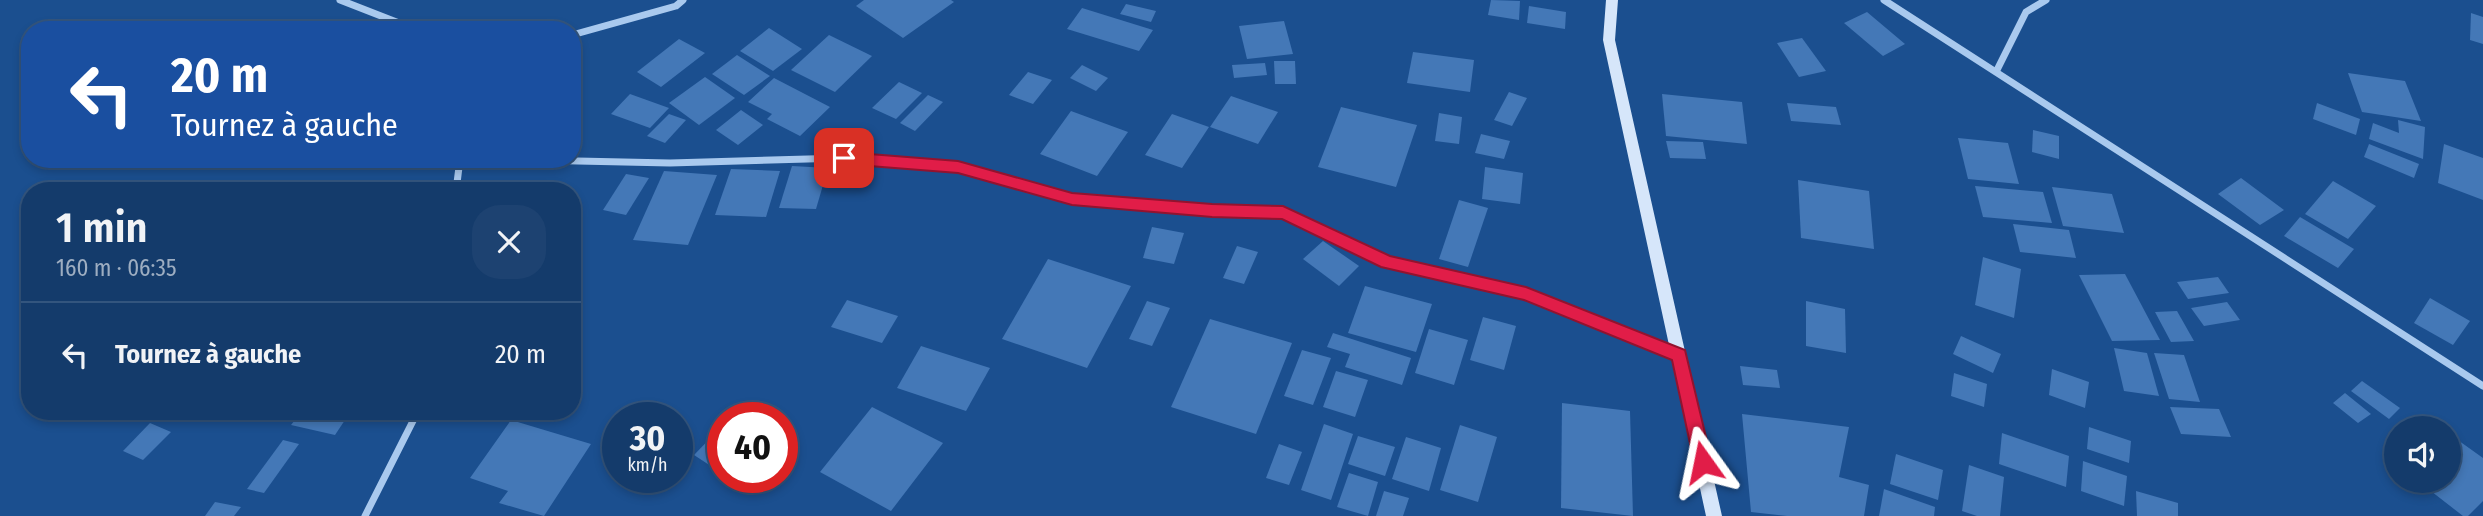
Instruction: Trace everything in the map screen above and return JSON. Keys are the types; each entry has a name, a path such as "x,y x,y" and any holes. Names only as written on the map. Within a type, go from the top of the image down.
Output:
{"street":[{"path":"340,0 394,21"},
{"path":"581,32 676,6 684,0"},
{"path":"1612,0 1609,40 1714,516"},
{"path":"1884,0 1997,69 2483,386"},
{"path":"1997,69 2026,12 2046,0"},
{"path":"581,161 670,163 844,158 958,167 1072,199 1212,211 1283,212 1387,262 1526,293 1679,355"},
{"path":"365,516 413,420"}],"building":[{"path":"864,0 954,2 903,38 856,6"},
{"path":"1491,0 1520,1 1519,20 1488,15"},
{"path":"1126,4 1156,11 1151,22 1120,14"},
{"path":"1529,6 1566,12 1565,29 1527,23"},
{"path":"1082,8 1153,30 1139,51 1067,29"},
{"path":"1867,12 1905,44 1883,56 1844,23"},
{"path":"2471,13 2483,17 2483,44 2470,40"},
{"path":"1284,21 1293,54 1247,59 1239,26"},
{"path":"769,28 802,49 773,71 740,51"},
{"path":"829,35 872,56 835,92 791,70"},
{"path":"1802,38 1826,71 1799,77 1777,43"},
{"path":"679,39 705,53 661,87 637,72"},
{"path":"1413,52 1474,60 1470,92 1407,83"},
{"path":"737,55 770,76 744,95 712,74"},
{"path":"1274,61 1295,61 1296,84 1275,84"},
{"path":"1265,63 1267,75 1234,78 1232,65"},
{"path":"1082,65 1108,78 1096,91 1070,78"},
{"path":"1028,72 1052,80 1033,104 1009,95"},
{"path":"2348,73 2405,81 2421,121 2362,112"},
{"path":"705,77 735,98 699,125 669,103"},
{"path":"774,78 830,107 800,136 767,119 772,114 748,102"},
{"path":"899,82 922,93 896,119 872,108"},
{"path":"1509,92 1527,98 1512,126 1494,120"},
{"path":"630,94 669,108 650,128 611,114"},
{"path":"1662,94 1742,102 1747,144 1666,136"},
{"path":"928,95 943,102 915,131 900,123"},
{"path":"1231,96 1278,112 1258,144 1210,127"},
{"path":"1787,103 1836,107 1841,125 1791,121"},
{"path":"2317,103 2360,119 2356,135 2313,119"},
{"path":"1341,107 1417,125 1396,187 1318,167"},
{"path":"741,110 763,125 738,145 716,130"},
{"path":"1071,111 1128,132 1097,176 1040,154"},
{"path":"1439,113 1462,117 1459,144 1435,141"},
{"path":"669,114 686,120 665,143 647,136"},
{"path":"1172,114 1209,127 1182,168 1145,155"},
{"path":"2398,120 2425,127 2423,159 2369,139 2373,123 2399,133"},
{"path":"2033,130 2059,136 2059,159 2032,152"},
{"path":"1481,134 1510,141 1504,159 1475,153"},
{"path":"1958,138 2008,143 2019,184 1968,179"},
{"path":"1666,141 1703,142 1706,159 1670,158"},
{"path":"2369,144 2419,164 2414,178 2364,157"},
{"path":"2444,144 2483,158 2483,200 2438,183"},
{"path":"792,166 828,168 816,209 779,208"},
{"path":"1485,167 1523,173 1520,204 1482,199"},
{"path":"731,169 780,171 766,217 715,215"},
{"path":"664,171 717,175 688,245 633,240"},
{"path":"626,174 649,178 626,215 603,210"},
{"path":"2241,178 2284,210 2260,225 2218,194"},
{"path":"1798,180 1869,191 1874,249 1801,238"},
{"path":"2333,181 2376,206 2348,239 2305,214"},
{"path":"1975,186 2043,192 2052,223 1983,217"},
{"path":"2052,187 2112,194 2124,233 2063,226"},
{"path":"1459,200 1488,208 1468,267 1439,259"},
{"path":"2300,217 2354,249 2338,268 2284,236"},
{"path":"2013,224 2069,230 2076,258 2020,252"},
{"path":"1152,227 1184,233 1174,264 1143,258"},
{"path":"1323,241 1359,266 1339,286 1303,259"},
{"path":"1237,246 1258,252 1244,284 1223,278"},
{"path":"1983,257 2021,269 2014,318 1975,305"},
{"path":"1048,259 1131,286 1087,368 1002,339"},
{"path":"2125,274 2160,340 2112,341 2079,275"},
{"path":"2218,277 2229,293 2188,299 2177,282"},
{"path":"1365,286 1432,304 1416,352 1348,333"},
{"path":"2430,298 2470,321 2453,345 2414,323"},
{"path":"847,300 898,316 882,343 831,327"},
{"path":"1147,301 1170,308 1152,346 1129,339"},
{"path":"1806,301 1845,309 1846,353 1806,346"},
{"path":"2227,302 2240,320 2204,326 2191,308"},
{"path":"2177,311 2194,341 2171,342 2155,312"},
{"path":"1483,317 1516,326 1504,370 1470,360"},
{"path":"1210,319 1292,343 1256,434 1171,407"},
{"path":"1429,329 1468,340 1454,385 1415,373"},
{"path":"1333,333 1411,358 1402,385 1345,367 1350,354 1327,347"},
{"path":"1961,336 2001,354 1993,373 1953,354"},
{"path":"921,346 990,368 966,411 897,388"},
{"path":"2114,348 2147,353 2159,396 2124,391"},
{"path":"1302,350 1331,358 1313,405 1284,396"},
{"path":"2154,353 2184,355 2200,402 2169,399"},
{"path":"1740,366 1777,370 1780,388 1743,385"},
{"path":"2052,369 2089,382 2085,408 2049,395"},
{"path":"1336,371 1368,380 1355,417 1323,407"},
{"path":"1954,373 1987,384 1984,407 1951,396"},
{"path":"2362,381 2400,408 2392,416 2385,416 2351,391"},
{"path":"2345,393 2371,414 2358,423 2333,403"},
{"path":"1562,403 1630,411 1633,516 1561,508"},
{"path":"872,407 943,443 891,511 820,472"},
{"path":"2170,407 2219,409 2231,437 2181,434"},
{"path":"1742,414 1849,427 1839,477 1869,485 1864,516 1787,516 1751,512"},
{"path":"295,420 345,420 335,435 291,425"},
{"path":"511,420 591,444 544,516 499,503 508,491 470,478"},
{"path":"150,423 171,432 143,460 123,451"},
{"path":"1324,424 1353,434 1331,500 1301,490"},
{"path":"1460,425 1497,437 1478,502 1440,490"},
{"path":"2089,427 2131,441 2129,463 2087,449"},
{"path":"2002,433 2069,456 2066,487 1999,464"},
{"path":"1358,436 1395,447 1385,476 1348,464"},
{"path":"1406,437 1441,448 1429,491 1392,479"},
{"path":"283,440 299,444 264,493 247,489"},
{"path":"707,442 707,464 694,455"},
{"path":"2461,442 2483,458 2483,501 2468,516 2463,516 2433,493 2461,493"},
{"path":"1279,444 1302,452 1289,485 1266,478"},
{"path":"1896,454 1943,470 1938,500 1890,484"},
{"path":"2083,461 2127,476 2124,506 2081,491"},
{"path":"1969,465 2004,477 2000,516 1977,516 1962,511"},
{"path":"1349,473 1378,482 1368,516 1337,507"},
{"path":"1884,489 1935,507 1934,516 1879,516"},
{"path":"1384,491 1409,498 1403,516 1376,516"},
{"path":"2136,491 2178,503 2178,516 2137,516"},
{"path":"215,502 241,507 234,516 205,516"}],"route":[{"path":"844,158 958,167 1072,199 1212,211 1283,212 1387,262 1526,293 1679,355 1703,462"}]}
